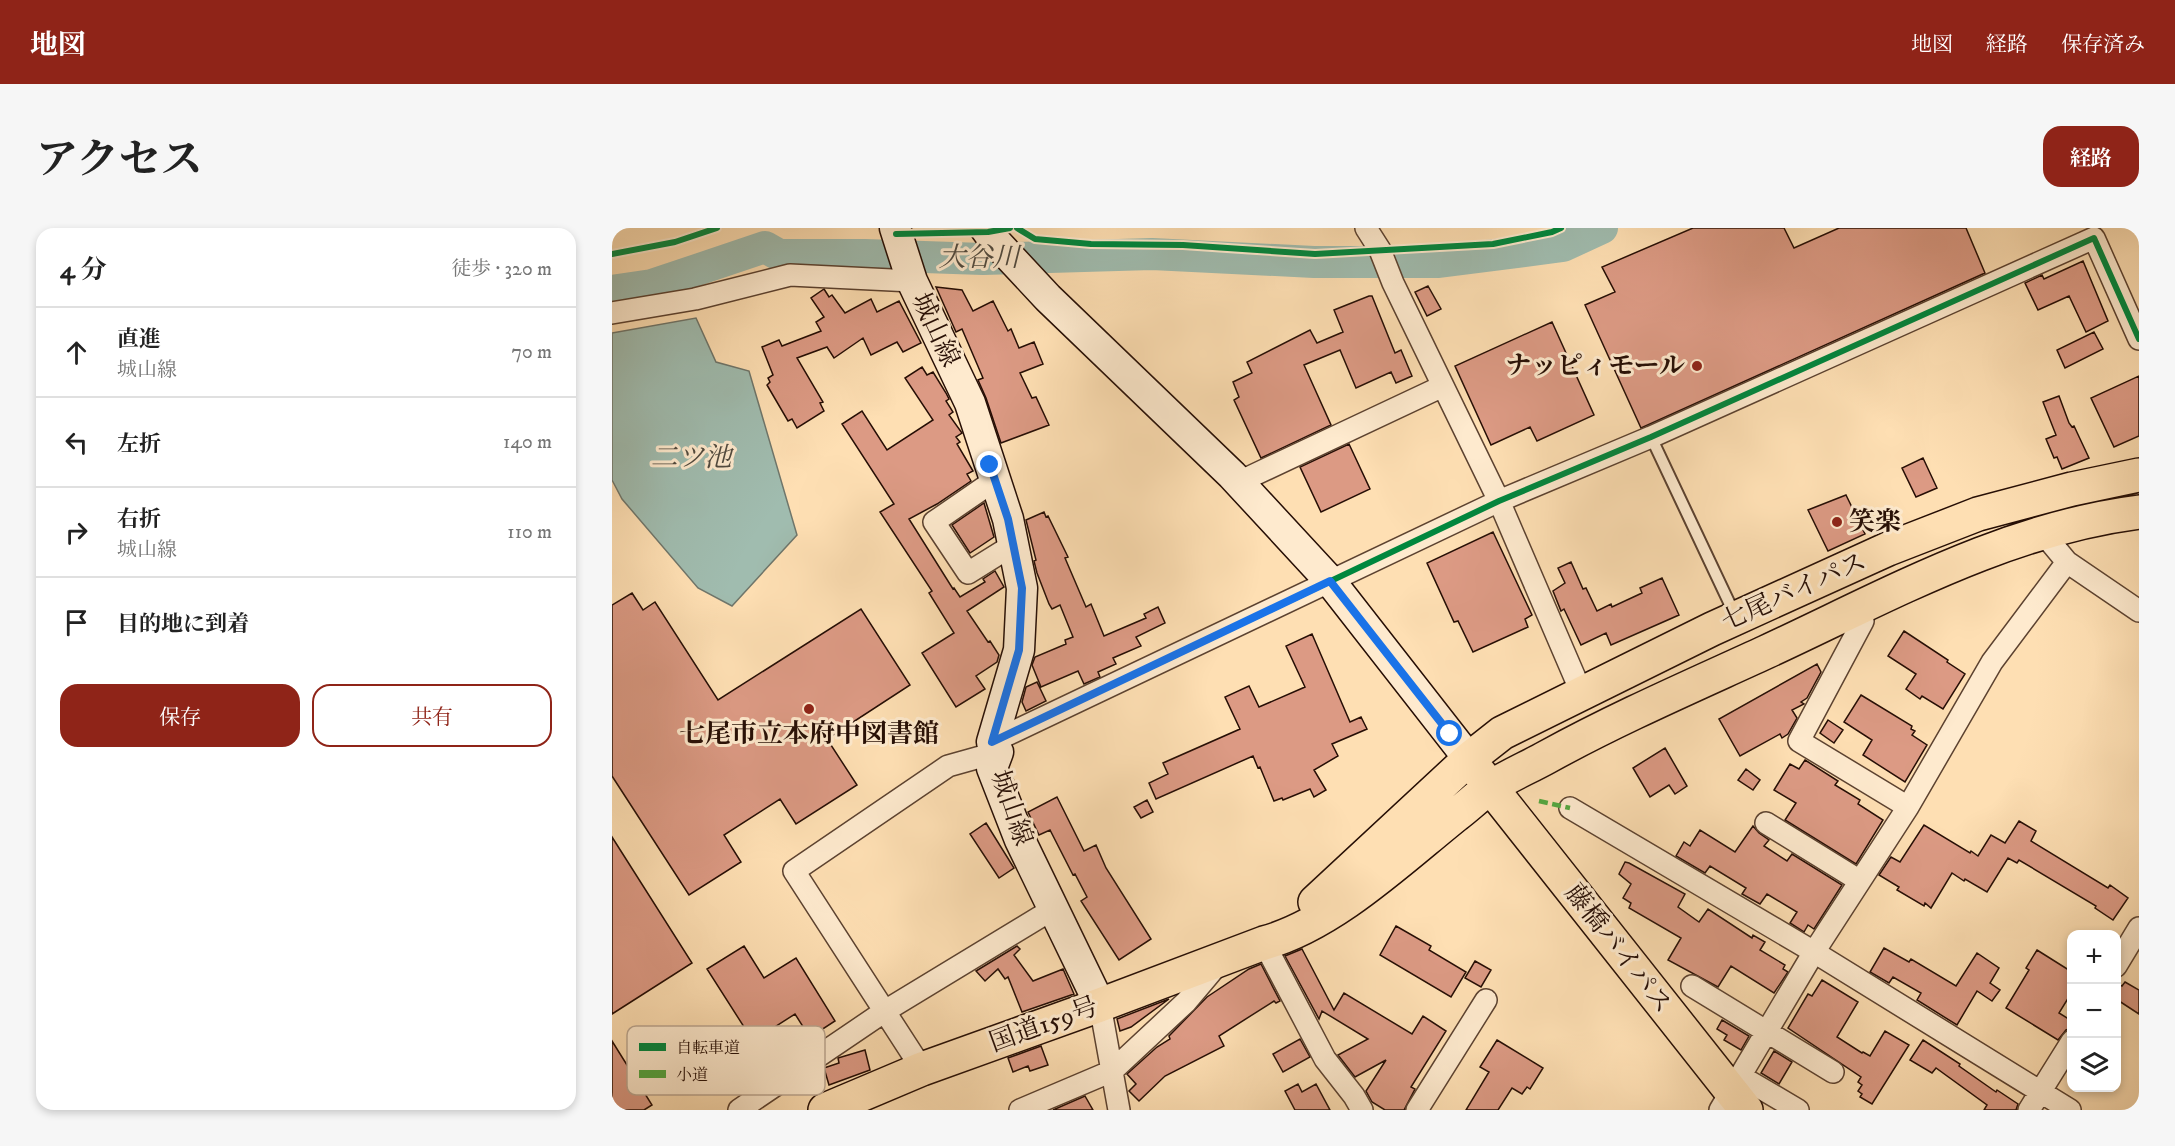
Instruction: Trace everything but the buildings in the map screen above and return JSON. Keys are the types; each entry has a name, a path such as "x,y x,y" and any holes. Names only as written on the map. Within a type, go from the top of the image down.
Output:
{"highway":[{"name":"七尾バイパス","path":"1469,759 1502,733 1737,618 1888,549 1978,514 2072,489 2139,475"},
{"name":"七尾バイパス","path":"1491,787 1628,715 1768,651 1908,583 2042,532 2102,517 2139,512"},
{"name":"藤橋バイパス","path":"1469,759 1734,1097"},
{"name":"国道159号","path":"1264,943 1310,906 1469,759"},
{"name":"国道159号","path":"825,1110 922,1069 1264,943 1286,937 1336,910 1491,787"}],"main road":[{"name":"城山線","path":"896,231 910,275 970,403 995,480 1022,588 1019,650 992,768 1020,840 1100,1005"},
{"path":"991,236 1048,298 1239,482 1330,581 1469,759"}],"street":[{"path":"1366,228 1386,264 1499,501 1582,693"},
{"path":"922,1069 794,871 948,766 995,747 1330,581 1499,501 1651,437 2094,238 2139,339"},
{"path":"612,313 695,299 790,275 910,275"},
{"path":"1239,482 1443,386"},
{"path":"995,480 934,522 968,573 1013,545"},
{"path":"2042,532 2067,562 2139,611"},
{"path":"1798,1110 1734,1097 1767,1031 1814,952 1908,807 1992,662 2067,562"},
{"path":"1856,608 1863,621 1799,741 1908,807"},
{"path":"1570,808 1814,952 2035,1101 2070,1110"},
{"path":"1766,823 1860,881"},
{"path":"825,1052 885,1011 1053,909"},
{"path":"2121,958 2139,928"},
{"path":"1264,943 1325,1059 1362,1110"},
{"path":"1020,1110 1112,1071 1186,1002 1223,959"},
{"path":"1692,986 1833,1072"},
{"path":"1417,1110 1485,1000"},
{"path":"1100,1005 1119,1110"},
{"path":"2035,1101 2067,1049"},
{"path":"739,1110 761,1095"}],"lane":[{"path":"1651,437 1737,618"}],"water":[{"name":"二ツ池","path":"696,318 716,362 749,371 797,535 732,606 698,588 622,499 612,480 612,333"}],"waterway":[{"name":"大谷川","path":"612,291 652,285 765,247 779,255 983,259 1152,254 1314,262 1439,262 1563,246 1602,228"}],"marked path":[{"path":"1539,801 1570,808"}],"cycle path":[{"path":"612,254 675,242 717,228"},
{"path":"896,234 988,232 1010,228"},
{"path":"1017,228 1035,239 1091,244 1183,245 1315,254 1493,244 1552,232 1561,228"},
{"path":"992,742 1499,501 1651,437 2094,238 2139,339"}],"place":[{"name":"ナッピィモール","path":"1697,366"},
{"name":"笑楽","path":"1837,522"},
{"name":"七尾市立本府中図書館","path":"809,709"}],"route":[{"path":"990,465 1008,519 1022,588 1019,650 992,742 1330,581 1450,734"}]}
